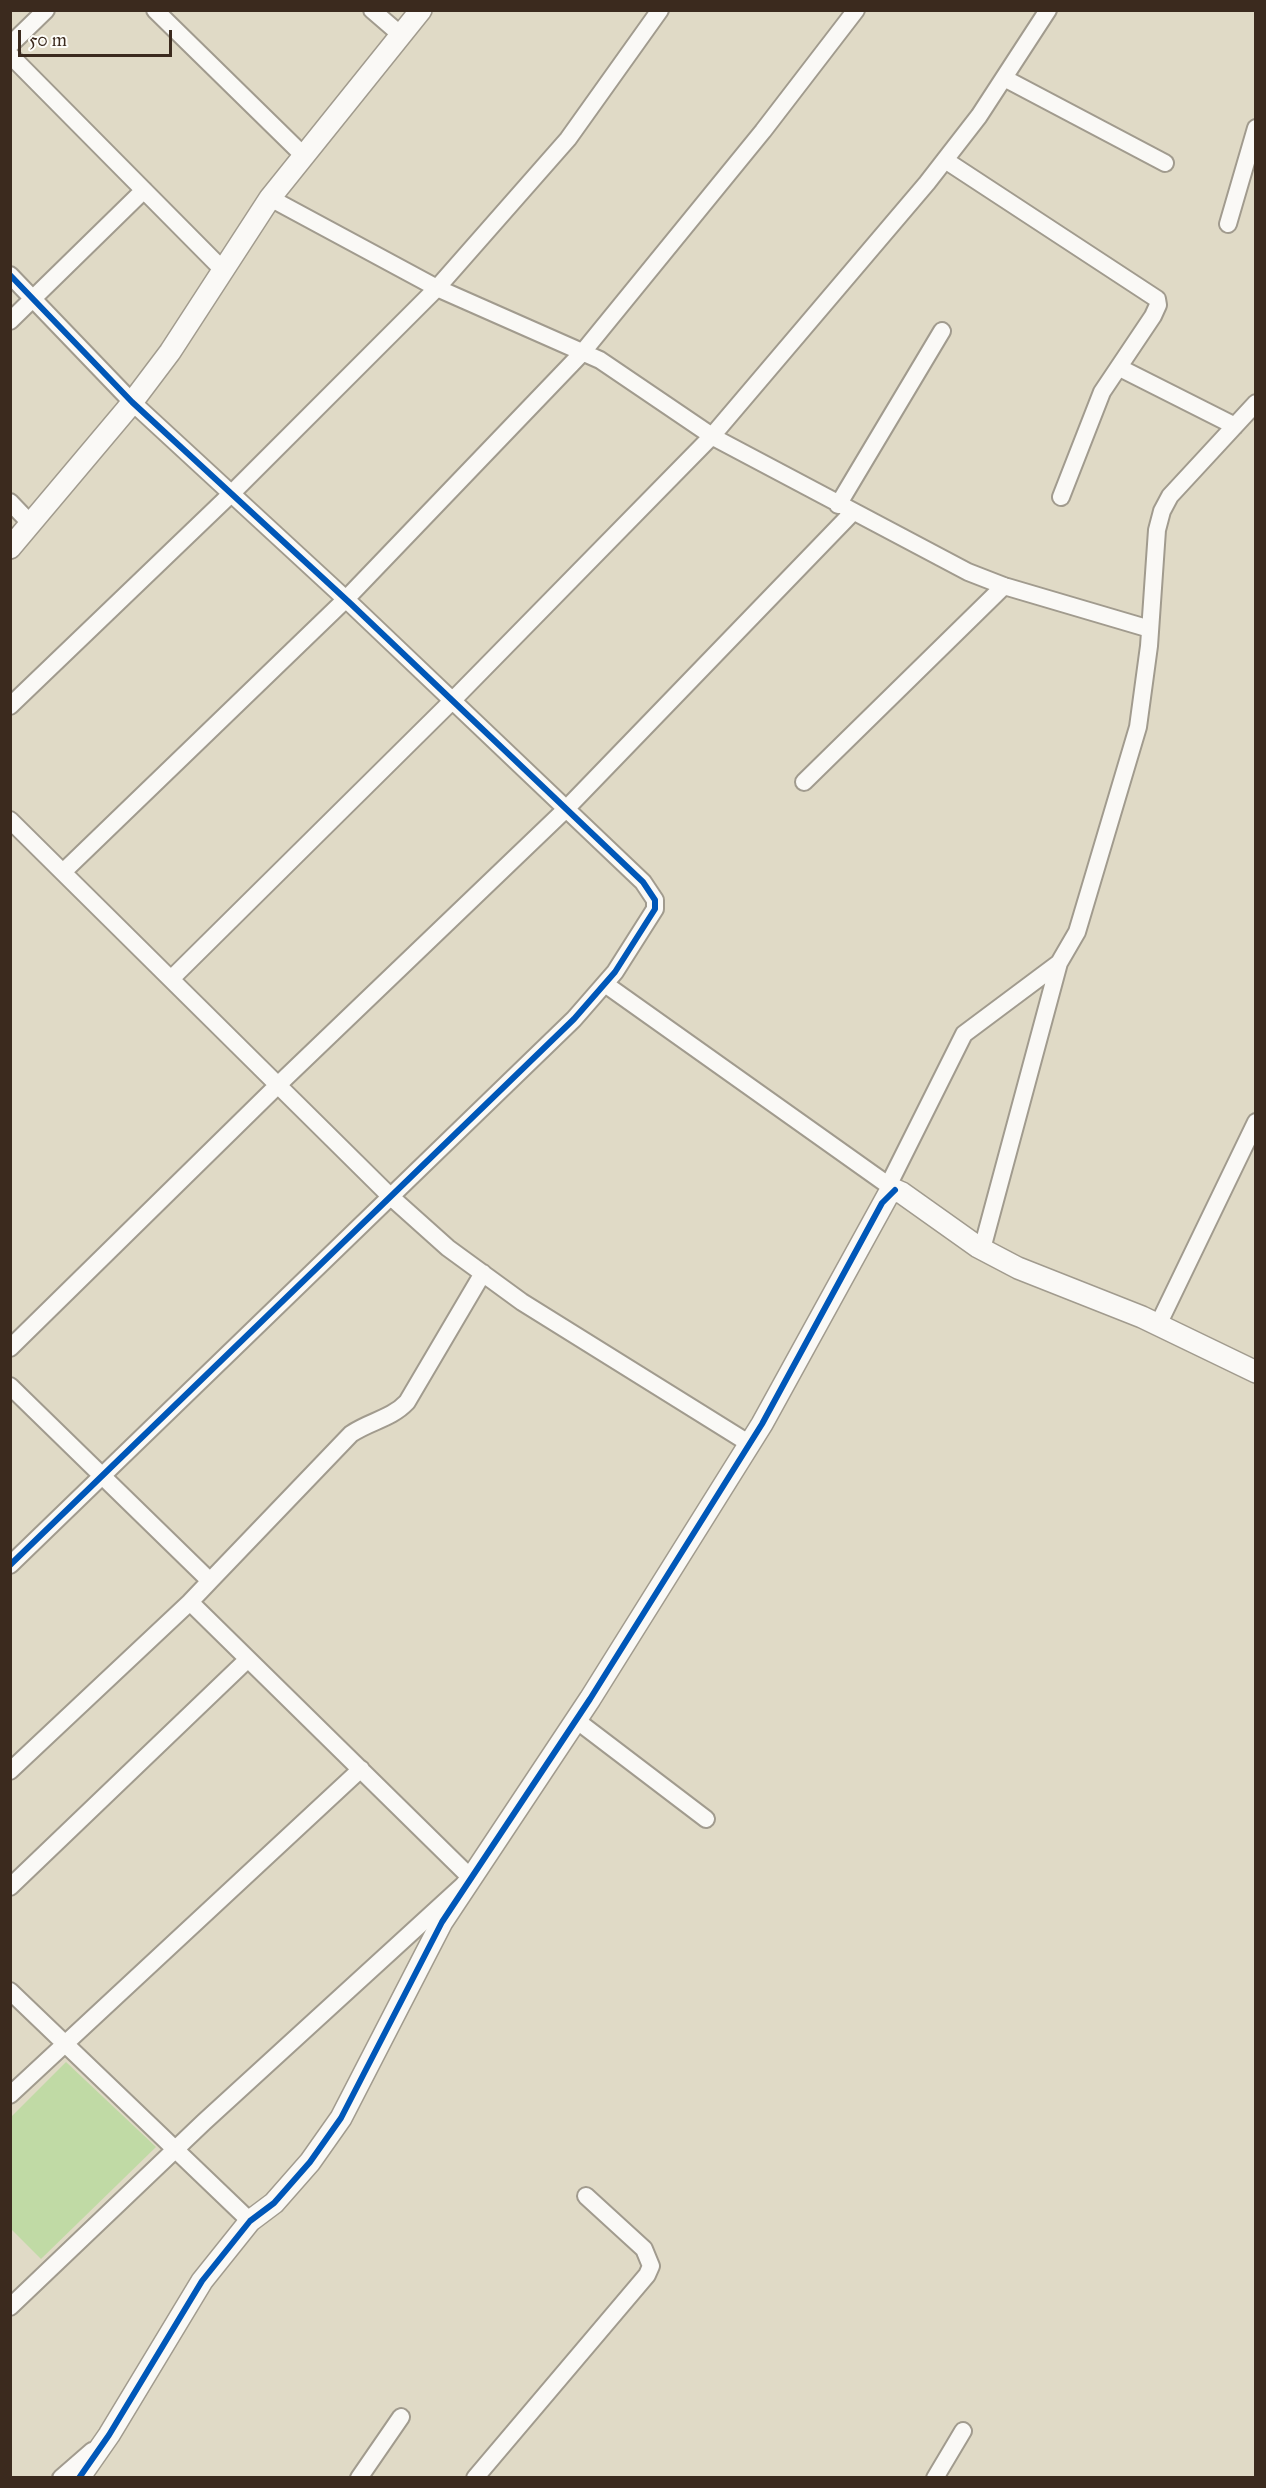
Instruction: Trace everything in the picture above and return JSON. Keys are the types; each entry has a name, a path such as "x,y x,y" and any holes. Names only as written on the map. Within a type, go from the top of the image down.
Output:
{"street":[{"path":"10,45 46,10"},
{"path":"155,10 303,155"},
{"path":"372,10 401,35"},
{"path":"10,548 132,402 224,271 270,198 421,10"},
{"path":"10,706 232,493 437,288 568,139 660,10"},
{"path":"63,872 346,599 582,353 763,131 856,10"},
{"path":"172,978 452,701 712,436 980,116 1048,10"},
{"path":"10,55 224,271"},
{"path":"1004,78 1165,164"},
{"path":"1228,224 1256,128"},
{"path":"945,160 1157,299 1158,305 1153,316 1102,392 1061,497"},
{"path":"10,321 144,190"},
{"path":"270,198 437,288 600,360 712,436 845,509 968,572 1004,586 1150,629"},
{"path":"10,275 132,402 346,599 643,882 655,900 655,909 645,928 605,984 574,1019 10,1565"},
{"path":"10,1348 279,1084 566,809 845,509 942,331"},
{"path":"1120,368 1235,426"},
{"path":"982,1250 1059,963 1077,932 1138,727 1150,629 1157,530 1162,510 1170,496 1256,403"},
{"path":"10,502 31,524"},
{"path":"804,782 1004,586"},
{"path":"10,820 391,1197 448,1248 522,1302 750,1444"},
{"path":"76,2477 109,2435 202,2281 250,2221 274,2203 310,2162 341,2118 442,1922 576,1720 750,1444 891,1188 964,1034 1059,963"},
{"path":"605,984 891,1188 982,1250 1018,1268 1158,1325 1256,1372"},
{"path":"1158,1325 1256,1122"},
{"path":"10,1770 190,1602 351,1434 372,1422 393,1415 408,1402 483,1274"},
{"path":"10,1386 210,1581"},
{"path":"190,1602 471,1878"},
{"path":"10,1887 248,1659"},
{"path":"576,1720 706,1819"},
{"path":"10,2095 361,1769"},
{"path":"10,2307 175,2150 471,1878"},
{"path":"10,1991 250,2221"},
{"path":"475,2478 647,2275 651,2266 644,2249 586,2196"},
{"path":"358,2478 401,2417"},
{"path":"935,2478 963,2431"}],"green space":[{"path":"66,2062 156,2147 41,2259 11,2229 11,2117"}],"cycle path":[{"path":"10,275 132,402 351,604 643,882 655,900 655,909 615,972 574,1019 10,1565"},
{"path":"79,2478 109,2435 202,2281 250,2221 274,2203 310,2162 341,2118 442,1922 590,1699 762,1424 882,1203 895,1190"}]}
